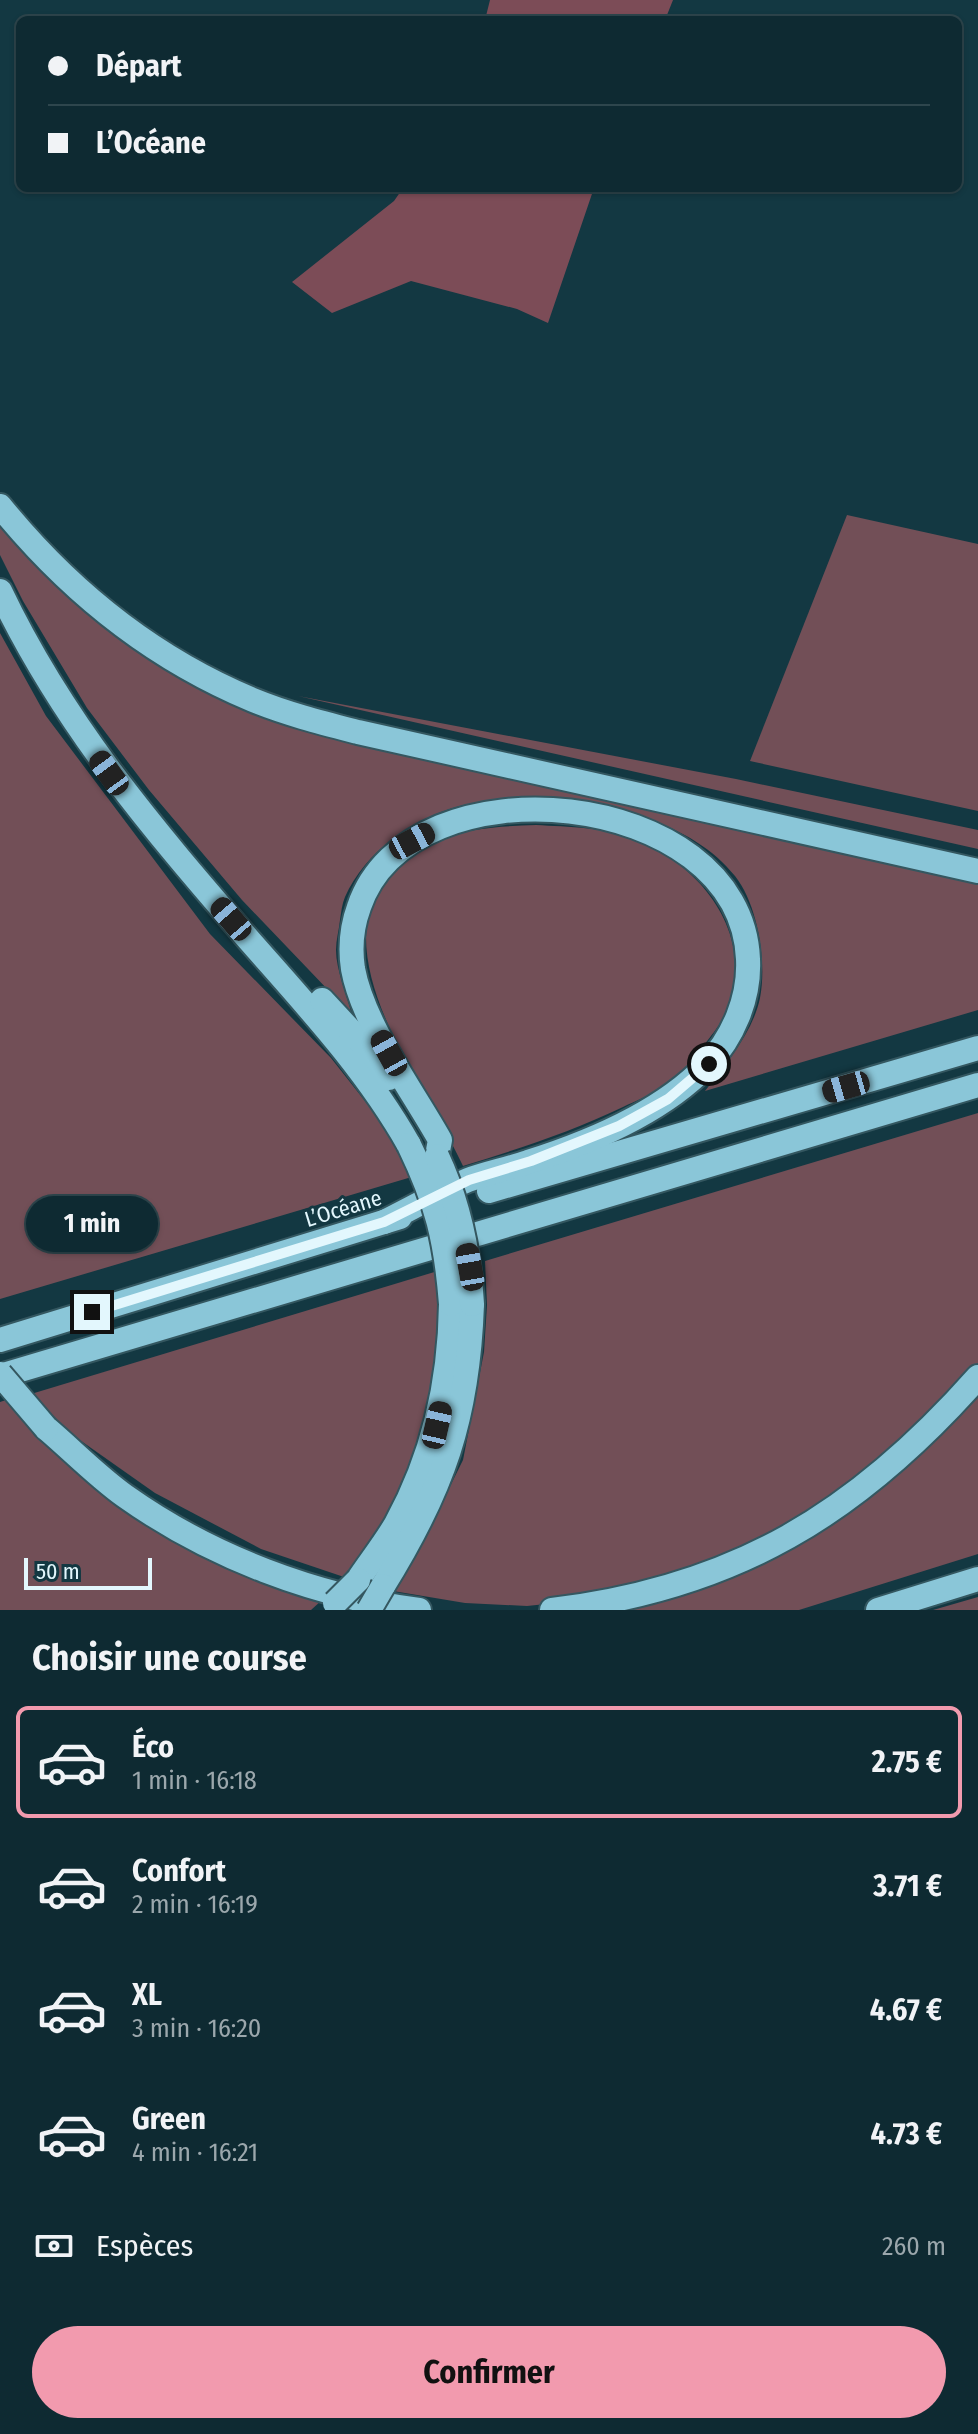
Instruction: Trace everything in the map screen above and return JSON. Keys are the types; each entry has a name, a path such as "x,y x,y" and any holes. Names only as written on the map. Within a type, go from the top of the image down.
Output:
{"highway":[{"path":"0,506 66,579 105,613 169,658 212,682 256,701 300,717 358,732 978,871"},
{"path":"0,591 31,654 89,745 150,825 429,1145"},
{"path":"369,1610 412,1539 448,1459 466,1389 462,1304 441,1227 427,1182 429,1145 358,987 353,966 355,919 363,894 393,856 412,841 439,827 500,811 556,811 599,817 673,843 717,878 734,904 744,929 748,974 741,1007 727,1040 709,1064 668,1099 619,1126 531,1161 469,1180 384,1222"},
{"name":"L’Océane","path":"0,1340 384,1222 978,1048"},
{"path":"419,1610 370,1603 310,1587 254,1566 190,1535 124,1495 46,1428 0,1375 978,1085"},
{"path":"331,1606 358,1580 395,1526 419,1478 437,1425 462,1304"},
{"path":"552,1610 641,1596 690,1581 745,1560 792,1535 874,1481 915,1445 978,1377"},
{"path":"878,1610 978,1579"}],"shaded area":[{"path":"490,0 673,0 667,16 486,16"},
{"path":"400,192 593,192 548,323 517,309 411,281 332,313 292,282 394,201"},
{"path":"847,515 978,544 978,811 750,761"},
{"path":"0,526 56,584 118,637 170,673 228,702 978,882 978,1010 705,1091 745,1035 760,998 762,968 759,934 743,888 711,852 681,833 646,818 608,807 530,799 493,800 442,812 392,839 365,865 344,900 336,946 336,958 352,1015 242,900 149,790 87,708 23,601 0,555"},
{"path":"0,633 46,716 210,934 331,1058 402,1148 415,1176 0,1299"},
{"path":"298,696 736,779 978,830 978,849"},
{"path":"536,825 615,832 638,840 681,866 700,883 727,925 734,948 736,973 732,999 720,1023 695,1057 656,1091 564,1132 463,1166 380,1006 370,972 366,938 370,906 402,864 436,841 473,830"},
{"path":"978,1113 978,1365 952,1398 812,1516 700,1570 593,1599 527,1606 465,1603 393,1591 425,1537 463,1460 484,1352 487,1305 485,1261"},
{"path":"441,1270 443,1330 423,1444 378,1538 344,1577 261,1549 155,1493 57,1424 31,1394"},
{"path":"978,1393 978,1554 799,1610 609,1610 879,1488 922,1452"},
{"path":"9,1399 57,1450 322,1600 311,1610 0,1610 0,1402"},
{"path":"978,1597 978,1610 933,1610"}],"route":[{"path":"92,1312 384,1222 469,1180 531,1161 648,1112 683,1089 709,1064"}]}
